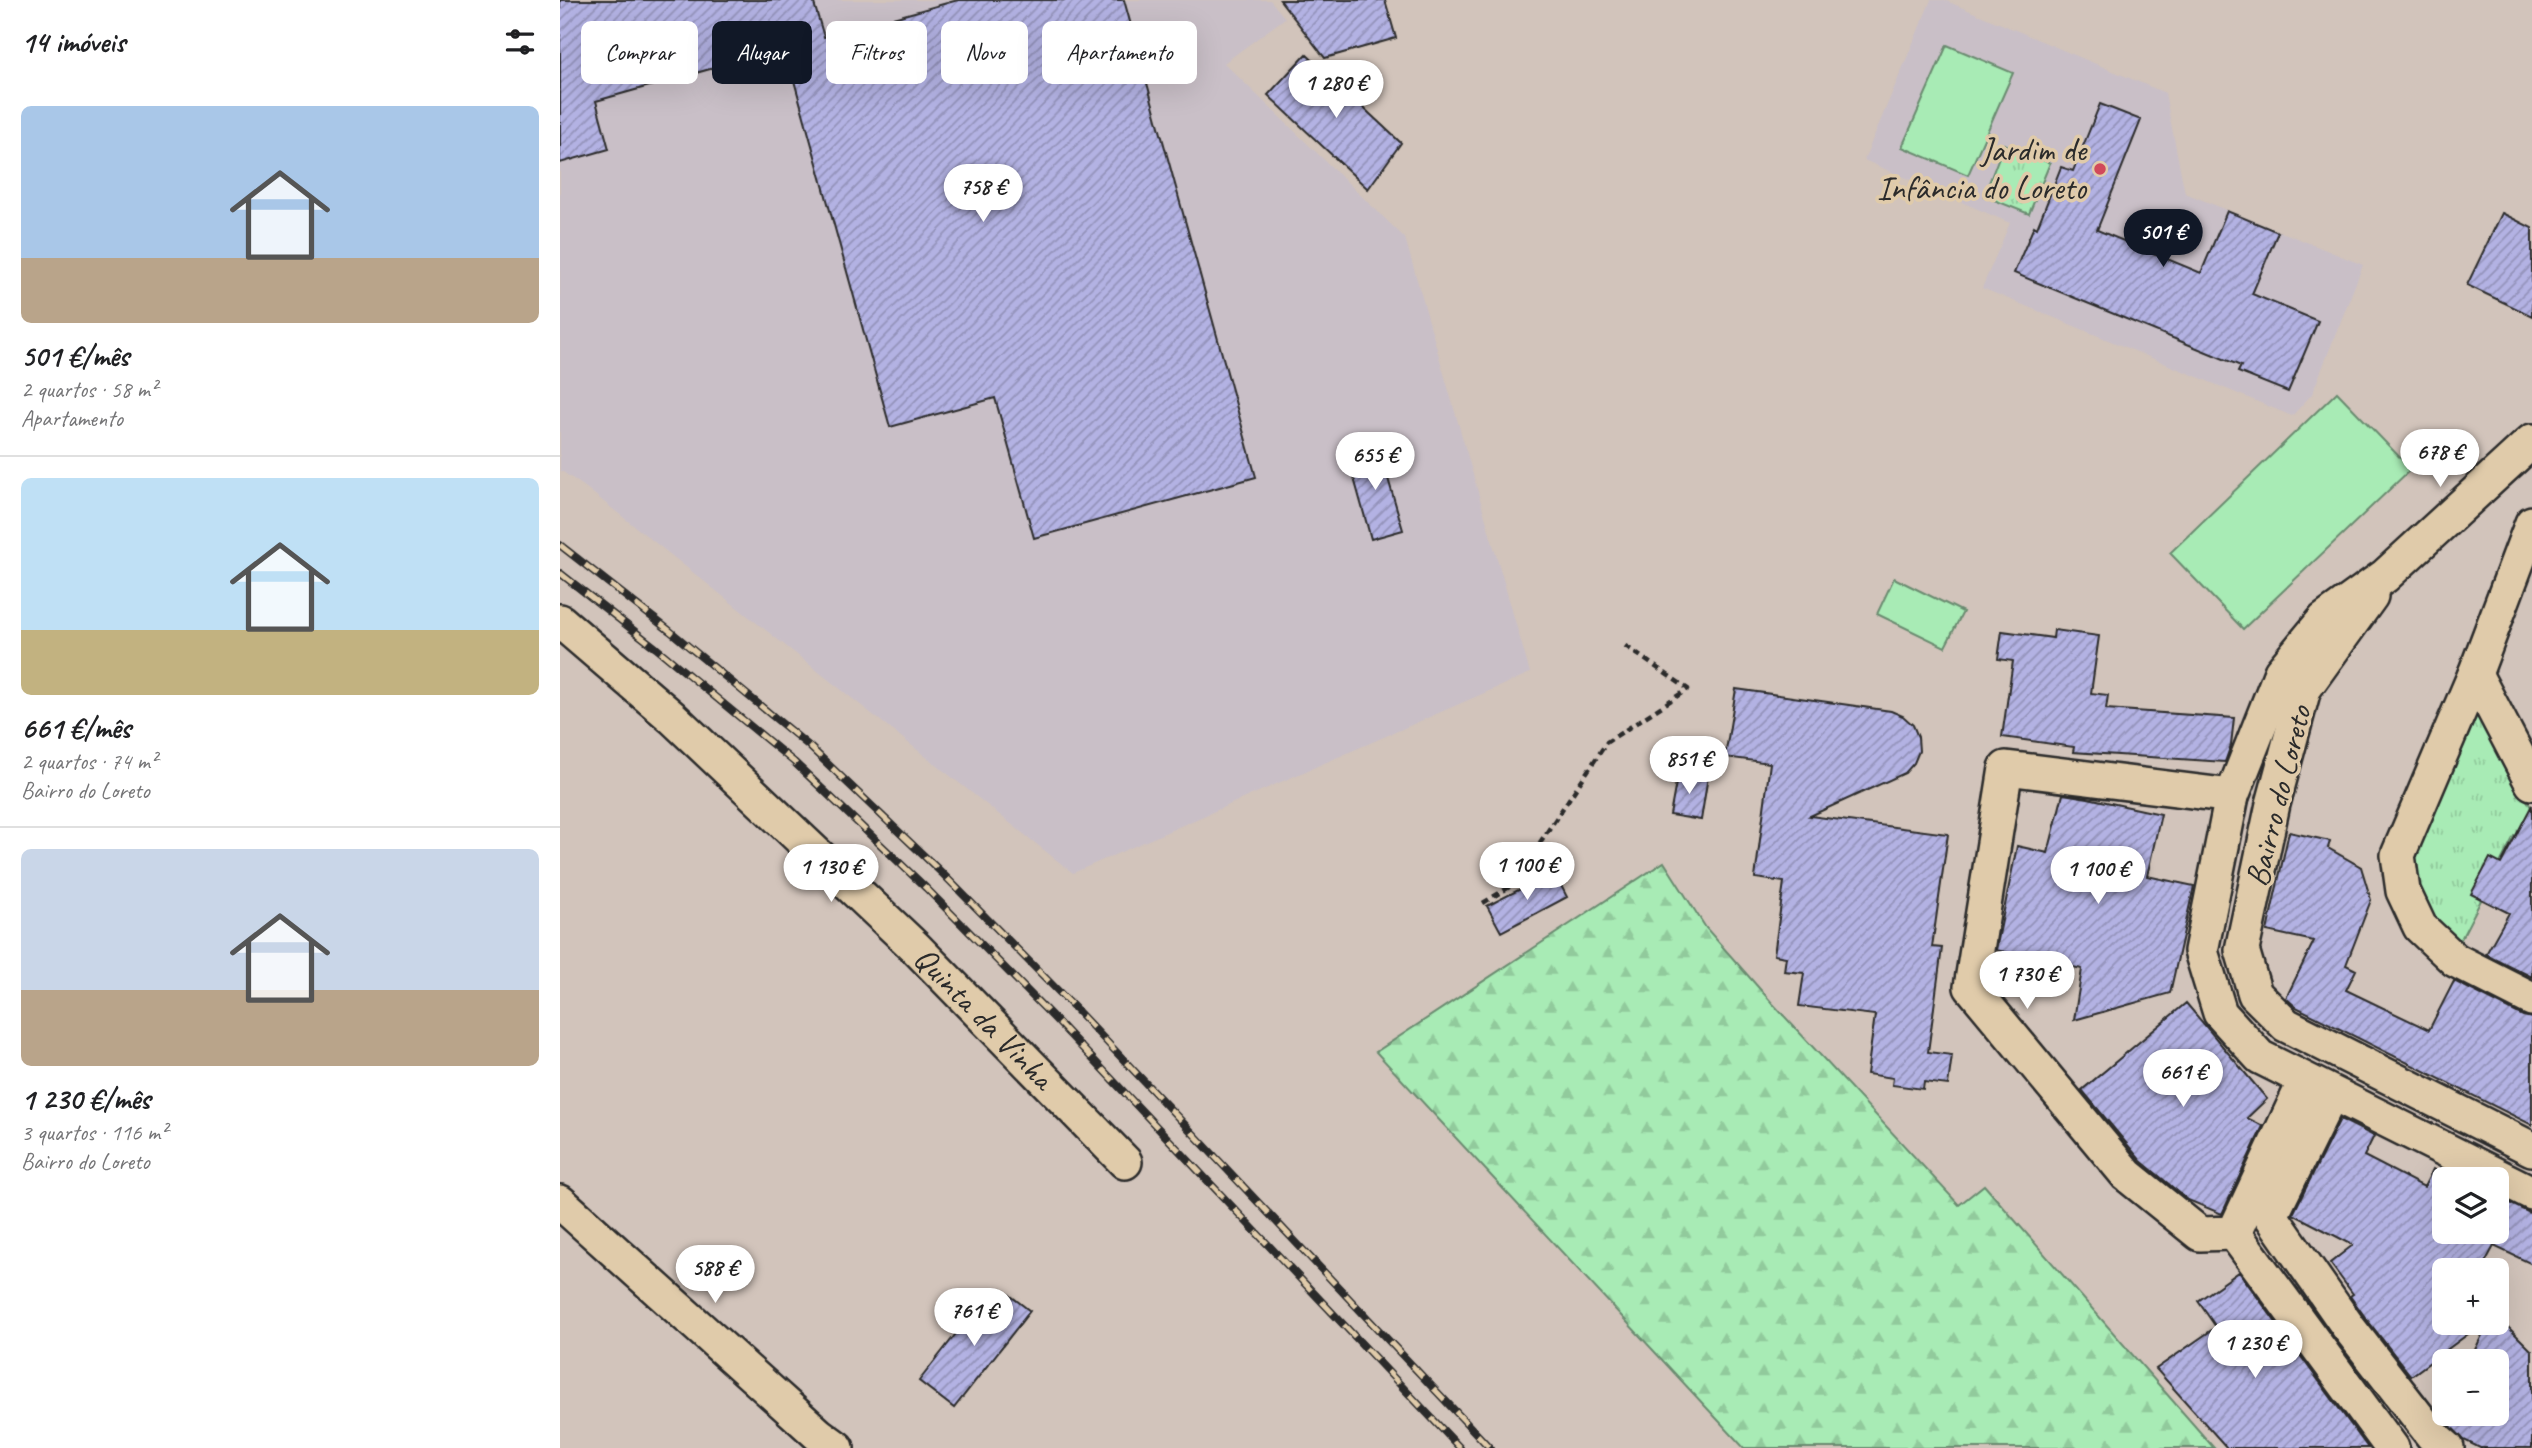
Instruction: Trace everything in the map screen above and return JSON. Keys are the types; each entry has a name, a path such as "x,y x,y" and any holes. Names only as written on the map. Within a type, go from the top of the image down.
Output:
{"street":[{"path":"2385,576 2532,441"},
{"path":"2532,523 2475,674 2398,855 2403,891 2420,927 2455,960 2532,999"},
{"name":"Bairro do Loreto","path":"2385,576 2324,620 2281,672 2232,796 2201,951 2220,1013 2260,1057 2532,1193"},
{"name":"Bairro do Loreto","path":"2385,576 2304,689 2273,804 2242,950 2256,994 2286,1025 2532,1149"},
{"name":"Quinta da Vinha","path":"560,621 673,719 916,948 1125,1162"},
{"path":"2475,674 2532,783"},
{"name":"Bairro do Loreto","path":"2232,796 2006,768 1971,987 2127,1175 2200,1234 2234,1233"},
{"path":"2318,1088 2234,1233 2392,1448"},
{"path":"2318,1088 2271,1216 2349,1328 2432,1435 2447,1448"},
{"path":"560,1202 836,1448"}],"path":[{"path":"1483,903 1511,886 1607,742 1688,689 1624,645"}],"shaded area":[{"path":"560,0 1270,0 1285,18 1224,63 1405,238 1530,673 1073,873 560,470"},
{"path":"1931,0 1944,0 2165,93 2185,193 2363,265 2312,394 2292,416 1982,288 2010,223 1864,160"}],"green space":[{"path":"1947,45 2013,73 1968,175 1902,147"},
{"path":"2004,144 2050,163 2029,214 1984,196"},
{"path":"2337,392 2411,469 2243,629 2170,553"},
{"path":"1894,578 1963,612 1945,647 1877,614"},
{"path":"2474,706 2532,809 2532,845 2514,836 2459,943 2430,920 2408,858"},
{"path":"1664,862 1706,928 1959,1205 1984,1185 2214,1448 1744,1448 1376,1052"}],"building":[{"path":"560,0 813,0 826,36 826,84 927,84 927,21 882,21 958,0 1124,0 1130,21 1042,21 1042,84 1147,84 1256,477 1034,538 995,398 890,427 795,84 812,84 812,21 712,21 712,68 698,72 698,21 581,21 581,84 657,84 596,101 609,149 560,163"},
{"path":"1280,0 1385,0 1396,38 1325,58"},
{"path":"1306,54 1401,143 1368,189 1268,95"},
{"path":"2100,104 2141,120 2097,230 2201,273 2227,211 2278,232 2252,294 2318,321 2288,392 2238,372 2241,366 2014,273 2034,226 2037,228 2061,167 2073,171"},
{"path":"2502,213 2532,228 2532,316 2467,285"},
{"path":"1378,444 1403,530 1371,539 1347,453"},
{"path":"2054,630 2099,636 2091,693 2108,695 2106,709 2234,718 2231,745 2225,762 2073,752 2074,747 2002,737 2013,661 1998,659 2002,631 2053,638"},
{"path":"1736,689 1891,711 1903,716 1913,725 1918,737 1919,751 1914,763 1905,773 1810,816 1948,834 1932,947 1942,948 1928,1052 1952,1055 1948,1085 1924,1082 1923,1089 1892,1085 1893,1078 1867,1074 1875,1015 1799,1006 1804,973 1784,971 1786,957 1774,955 1784,882 1755,878 1770,763 1725,757"},
{"path":"1678,772 1708,776 1701,820 1670,815"},
{"path":"2063,794 2161,814 2147,876 2194,886 2170,993 2074,1020 2082,969 1996,950 2017,846 2048,853"},
{"path":"2532,805 2532,977 2486,954 2509,913 2471,894 2490,858 2501,864"},
{"path":"2289,832 2330,841 2328,848 2361,867 2371,900 2346,965 2356,970 2346,990 2429,1030 2454,981 2532,1018 2532,1125 2296,1007 2286,998 2314,941 2267,931"},
{"path":"1554,872 1567,897 1501,932 1487,906"},
{"path":"2186,1003 2267,1099 2247,1118 2263,1126 2222,1214 2188,1200 2141,1161 2082,1090"},
{"path":"2340,1119 2374,1136 2364,1156 2424,1187 2432,1171 2432,1244 2509,1244 2509,1203 2532,1214 2532,1264 2494,1246 2488,1258 2432,1258 2432,1335 2467,1335 2448,1349 2432,1349 2432,1361 2411,1376 2365,1317 2350,1296 2353,1294 2330,1263 2353,1245 2293,1214"},
{"path":"2239,1272 2368,1448 2227,1448 2156,1369 2216,1327 2198,1301"},
{"path":"1002,1289 1030,1311 954,1408 919,1381 977,1307 984,1311"},
{"path":"2509,1328 2532,1351 2532,1448 2480,1448 2464,1440 2451,1426 2509,1426 2509,1349 2475,1349 2482,1335 2509,1335"}],"railway":[{"path":"560,545 670,631 809,746 942,873 1071,1004 1490,1448"},
{"path":"560,573 794,762 926,888 1055,1019 1460,1448"}],"place":[{"name":"Jardim de Infância do Loreto","path":"2100,169"}]}
